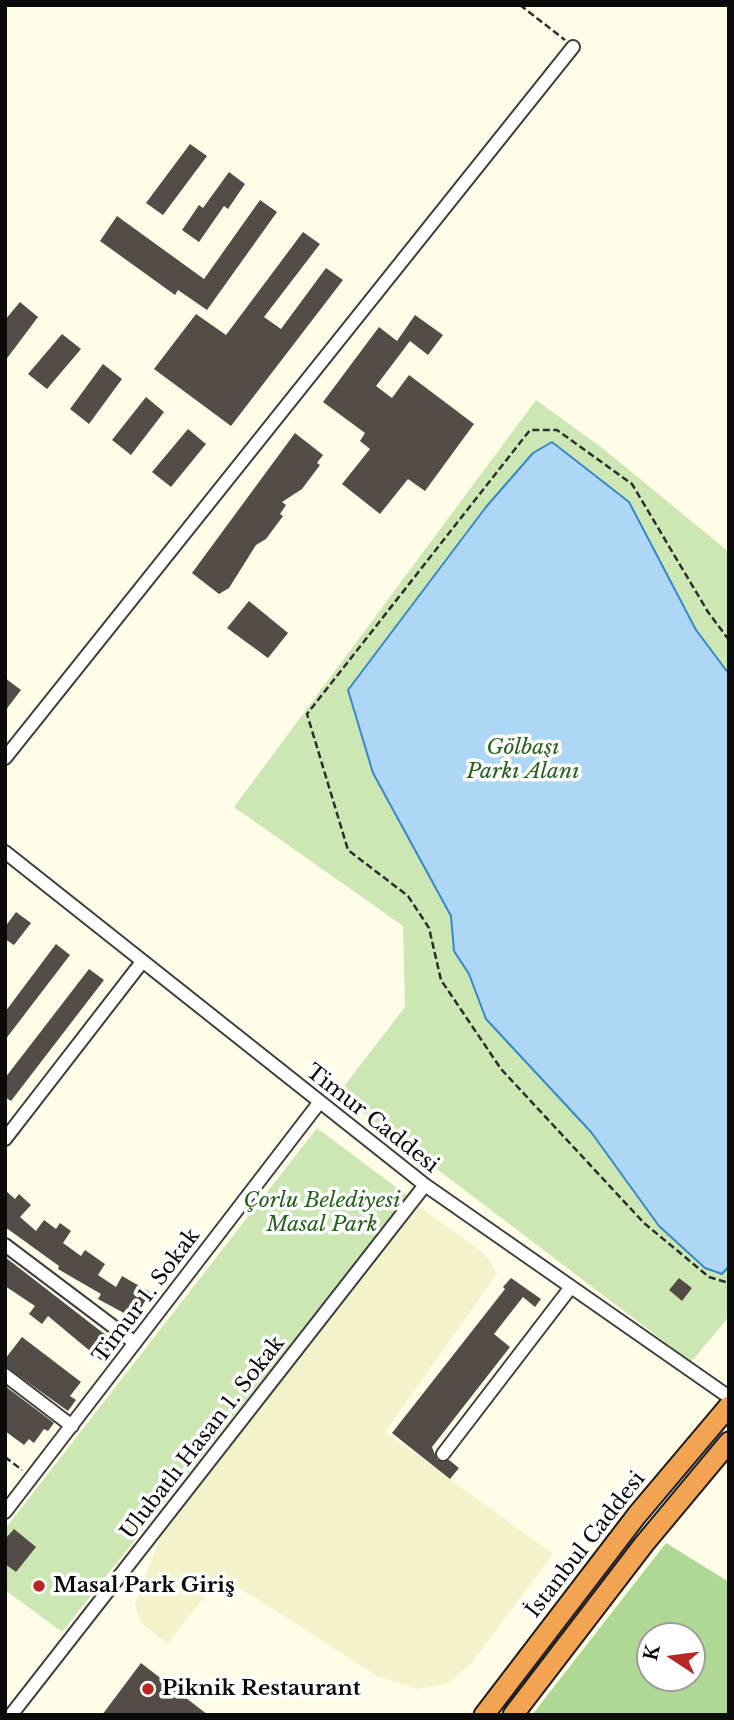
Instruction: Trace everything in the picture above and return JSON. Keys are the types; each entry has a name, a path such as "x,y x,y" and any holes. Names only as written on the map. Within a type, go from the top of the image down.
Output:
{"highway":[{"name":"İstanbul Caddesi","path":"484,1715 637,1515 729,1406"},
{"path":"513,1715 643,1544 729,1443"}],"street":[{"path":"5,758 573,47"},
{"name":"Timur Caddesi","path":"5,852 318,1103 425,1185 729,1397"},
{"path":"5,1139 142,962"},
{"name":"Timur 1. Sokak","path":"5,1512 318,1103"},
{"name":"Ulubatlı Hasan 1. Sokak","path":"11,1715 425,1185"},
{"path":"5,1245 135,1343"},
{"path":"443,1454 571,1287"},
{"path":"5,1375 72,1426"}],"path":[{"path":"520,5 573,47"},
{"path":"729,640 708,612 632,484 557,430 530,430 307,714 348,850 408,896 429,928 441,980 501,1069 644,1223 709,1277 729,1283"},
{"path":"5,1457 32,1478"}],"green space":[{"name":"Gölbaşı Parkı Alanı","path":"536,400 601,447 729,552 729,1317 691,1362 338,1094 405,1007 403,926 234,807"},
{"name":"Çorlu Belediyesi Masal Park","path":"317,1128 408,1196 62,1632 5,1590 5,1529"},
{"path":"417,1205 485,1254 497,1274 385,1432 553,1554 470,1665 449,1683 418,1689 377,1676 221,1576 167,1644 140,1622 135,1604 162,1531"},
{"path":"666,1543 729,1582 729,1715 532,1715"}],"water":[{"name":"Gölbaşı Parkı Alanı","path":"552,442 629,502 696,630 729,674 729,1266 722,1274 705,1268 659,1226 591,1132 486,1019 469,974 454,951 451,916 373,773 348,690 486,507 533,453"}],"building":[{"path":"190,144 207,156 163,215 146,203"},
{"path":"229,172 245,184 228,209 224,206 199,242 182,230 199,205 203,208"},
{"path":"260,200 277,212 207,310 178,290 175,295 100,241 117,216 204,279"},
{"path":"303,232 320,244 264,317 281,329 326,268 343,280 231,426 154,369 196,314 226,335"},
{"path":"20,302 38,317 5,361 5,320"},
{"path":"415,315 443,335 428,355 410,341 376,386 392,398 409,375 474,424 425,491 408,479 380,514 342,484 370,449 360,441 365,433 323,402 379,327 397,341"},
{"path":"62,334 81,349 47,389 28,374"},
{"path":"103,364 122,379 89,424 70,409"},
{"path":"146,397 164,412 131,455 112,440"},
{"path":"188,429 206,444 171,487 152,472"},
{"path":"295,433 323,455 317,463 320,465 302,489 282,502 286,505 280,514 283,516 266,539 256,545 229,588 219,594 192,573"},
{"path":"249,601 288,633 268,658 227,628"},
{"path":"5,678 21,690 5,711"},
{"path":"16,912 31,923 14,945 5,939 5,927"},
{"path":"56,944 70,955 5,1040 5,1012"},
{"path":"89,969 104,980 11,1101 5,1097 5,1078"},
{"path":"5,1190 15,1199 19,1194 31,1205 20,1217 36,1231 44,1220 56,1229 60,1223 71,1231 63,1243 81,1256 85,1250 105,1264 98,1275 116,1287 122,1276 150,1292 135,1319 98,1299 101,1294 58,1269 59,1266 5,1227"},
{"path":"5,1257 116,1343 102,1361 48,1316 42,1324 29,1314 35,1306 5,1286"},
{"path":"511,1278 541,1299 535,1307 523,1297 494,1334 510,1347 432,1447 437,1460 449,1460 459,1468 450,1479 392,1433"},
{"path":"679,1278 692,1288 682,1301 669,1290"},
{"path":"22,1337 81,1382 70,1396 76,1400 68,1411 5,1366 5,1359"},
{"path":"5,1386 54,1423 48,1431 44,1429 34,1443 29,1439 24,1445 5,1431"},
{"path":"14,1529 36,1547 16,1572 5,1564 5,1539"},
{"name":"Piknik Restaurant","path":"141,1663 208,1715 102,1715"}],"place":[{"name":"Masal Park Giriş","path":"39,1586"},
{"name":"Piknik Restaurant","path":"148,1689"}]}
